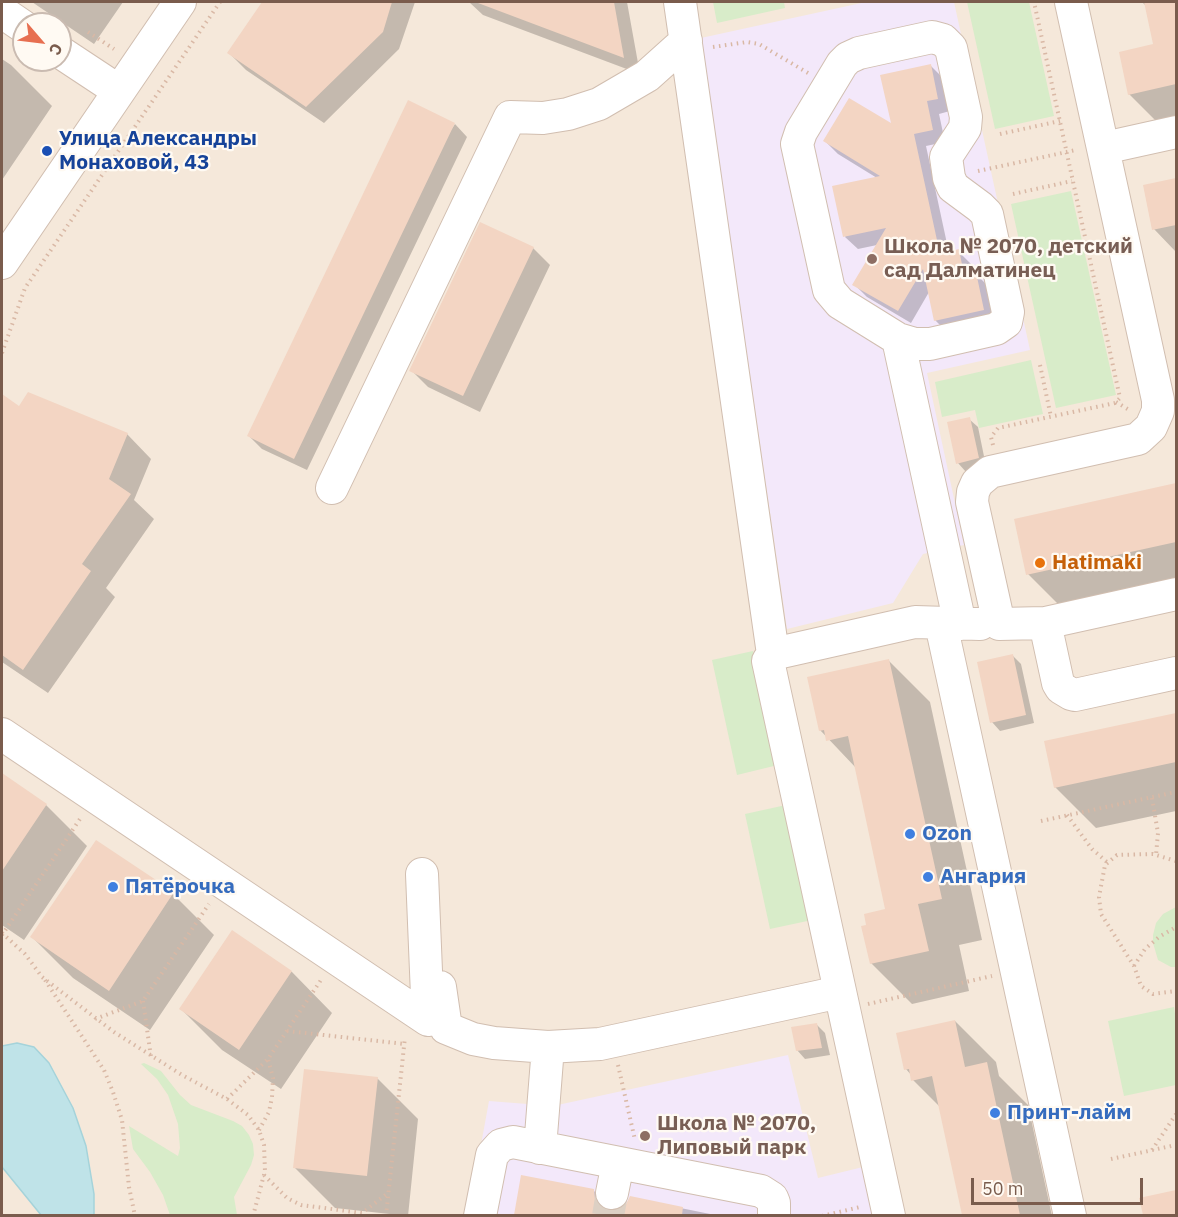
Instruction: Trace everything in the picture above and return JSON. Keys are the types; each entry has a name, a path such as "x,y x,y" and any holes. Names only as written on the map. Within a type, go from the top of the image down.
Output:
{"street":[{"path":"2,263 180,2"},
{"path":"680,2 694,45 688,69 773,654"},
{"path":"999,624 972,502 977,483 990,472 1138,439 1148,432 1156,417 1158,400 1071,2"},
{"path":"932,37 944,39 951,48 966,121 963,132 946,157 949,178 953,187 987,214 1008,318 1003,326 996,329 930,344 915,344 898,339 840,303 832,295 827,284 797,144 801,132 842,64 853,55 932,37"},
{"path":"332,488 510,117 543,118 568,114 598,104 612,98 694,45"},
{"path":"72,60 119,91"},
{"path":"1103,146 1176,132"},
{"path":"898,339 1016,971 1070,1215"},
{"path":"880,1210 842,1000 769,658 773,654 915,622 1045,623 1176,594"},
{"path":"1045,623 1058,683 1061,688 1071,694 1176,673"},
{"path":"2,734 428,1020 422,874 446,1028 473,1039 548,1047 600,1044 842,1000"},
{"path":"540,1148 548,1047"},
{"path":"480,1215 492,1155 501,1145 513,1142 624,1174 761,1191 768,1194 774,1203 774,1215"}],"path":[{"path":"2,353 25,288 220,2"},
{"path":"999,470 991,437 995,430 1115,403 1120,398 1034,2"},
{"path":"88,32 114,49"},
{"path":"694,45 747,42 759,44 829,86"},
{"path":"1000,134 1060,121"},
{"path":"991,169 1103,146"},
{"path":"1013,194 1072,181"},
{"path":"1040,364 1051,417"},
{"path":"1041,820 1176,792"},
{"path":"1152,798 1158,832 1156,855"},
{"path":"1067,815 1092,849 1107,862"},
{"path":"81,817 2,934 24,954 42,977 104,1070 122,1120 129,1187 135,1215"},
{"path":"1176,861 1156,855 1117,855 1107,862 1103,871 1099,897 1101,914 1134,966 1138,981 1145,990 1160,995 1176,991"},
{"path":"95,1018 143,1001 209,904"},
{"path":"1134,966 1145,949 1176,927"},
{"path":"842,1000 1016,971"},
{"path":"42,977 151,1057 227,1099 248,1115 259,1130 264,1145 264,1175 253,1215"},
{"path":"227,1099 268,1059 321,979"},
{"path":"143,1001 151,1057"},
{"path":"287,1031 405,1044"},
{"path":"386,1215 405,1044 404,1035"},
{"path":"613,1041 624,1174"},
{"path":"259,1130 272,1097 273,1078 268,1059"},
{"path":"1152,1150 1176,1114"},
{"path":"1111,1160 1176,1145"},
{"path":"264,1175 293,1202 363,1214 388,1192"},
{"path":"822,1215 880,1210"}],"shaded area":[{"path":"2,2 1176,2 1176,1215 2,1216"},
{"name":"Школа № 2070, детский сад Далматинец","path":"866,2 954,2 1030,350 927,373 964,545 923,554 893,603 787,629 701,38"},
{"name":"Школа № 2070, Липовый парк","path":"788,1055 818,1178 863,1167 873,1215 468,1216 489,1101 553,1106"}],"green space":[{"path":"713,2 784,2 785,8 717,23"},
{"path":"967,2 1029,2 1054,116 995,129"},
{"path":"1071,191 1116,395 1056,408 1011,204"},
{"path":"1031,360 1043,414 979,428 975,410 942,417 935,382"},
{"path":"753,651 778,765 737,775 712,660"},
{"path":"786,805 812,920 770,929 745,814"},
{"path":"1176,907 1176,967 1171,967 1158,960 1153,935 1156,923 1163,914"},
{"path":"1174,1007 1176,1085 1124,1096 1108,1021"},
{"path":"144,1063 161,1071 191,1105 233,1121 242,1126 249,1135 254,1155 234,1197 237,1215 170,1215 163,1195 133,1149 129,1126 178,1156 180,1148 178,1124 168,1095 157,1079 141,1064"}],"water":[{"path":"17,1043 34,1047 49,1063 73,1108 86,1146 94,1194 94,1215 41,1215 2,1167 2,1046"}],"building":[{"path":"262,2 392,2 383,32 306,107 227,53"},
{"path":"614,2 624,58 478,3"},
{"path":"1144,2 1176,2 1176,84 1128,95 1119,52 1153,44"},
{"path":"931,64 938,99 927,101 933,130 914,134 940,254 959,249 964,275 976,272 984,310 934,321 923,269 898,311 852,285 886,228 843,237 832,186 880,176 823,141 849,98 891,123 880,75"},
{"path":"408,100 455,123 294,459 247,436"},
{"path":"1176,178 1176,225 1152,230 1143,185"},
{"path":"480,222 534,247 463,396 409,371"},
{"path":"28,392 128,433 109,479 131,494 82,564 91,571 23,670 2,655 2,394 19,406"},
{"path":"970,417 979,458 956,464 947,422"},
{"path":"1176,483 1176,542 1026,575 1014,519"},
{"path":"1013,654 1026,715 990,723 977,662"},
{"path":"889,659 942,899 918,904 929,951 870,964 861,926 866,925 864,914 885,909 848,736 826,741 824,730 819,731 807,677"},
{"path":"1176,713 1176,762 1054,788 1044,741"},
{"path":"2,773 47,804 2,871"},
{"path":"96,840 174,892 109,991 30,937"},
{"path":"232,930 292,971 239,1050 179,1009"},
{"path":"955,1020 965,1067 987,1062 1020,1215 962,1215 932,1076 911,1081 909,1069 904,1070 896,1033"},
{"path":"817,1023 822,1048 796,1051 791,1027"},
{"path":"304,1069 378,1077 367,1176 293,1168"},
{"path":"521,1175 594,1189 595,1199 601,1207 608,1210 618,1210 626,1204 630,1196 683,1207 682,1215 514,1215"},
{"path":"1176,1190 1176,1215 1143,1215 1139,1198"}],"tunnel":[{"path":"608,1216 612,1193"}],"place":[{"name":"Улица Александры Монаховой, 43","path":"47,151"},
{"name":"Школа № 2070, детский сад Далматинец","path":"872,259"},
{"name":"Hatimaki","path":"1040,563"},
{"name":"Ozon","path":"910,834"},
{"name":"Ангария","path":"928,877"},
{"name":"Пятёрочка","path":"113,887"},
{"name":"Принт-лайм","path":"995,1113"},
{"name":"Школа № 2070, Липовый парк","path":"645,1136"}]}
